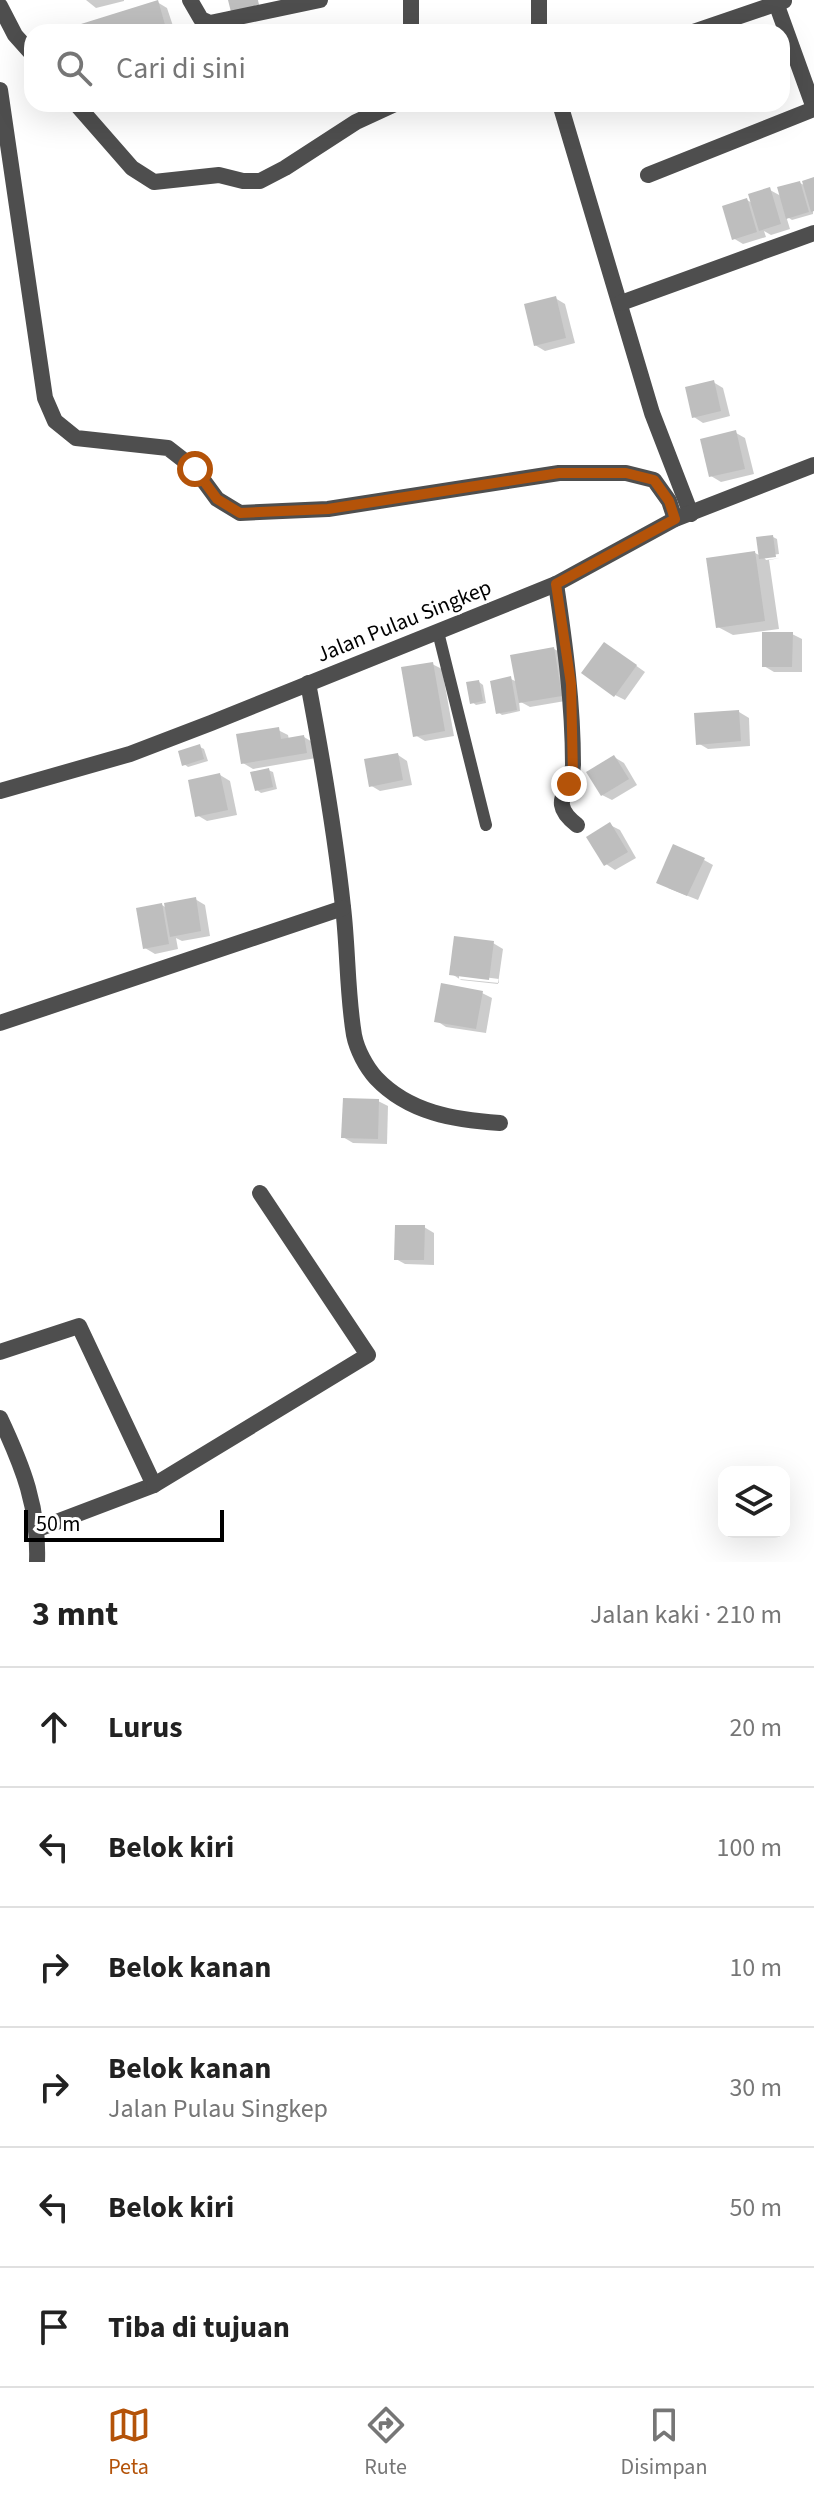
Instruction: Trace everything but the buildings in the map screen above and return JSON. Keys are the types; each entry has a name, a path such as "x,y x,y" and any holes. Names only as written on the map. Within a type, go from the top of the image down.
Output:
{"street":[{"path":"190,0 201,19 210,23 320,0"},
{"path":"411,0 411,24"},
{"path":"539,0 539,24"},
{"path":"716,24 781,2 788,24"},
{"path":"0,6 15,35 24,45"},
{"path":"648,175 814,108 790,31"},
{"path":"0,90 45,398 55,421 76,438 168,448 195,469 217,499 240,513 328,509 559,473 626,473 654,480 683,517"},
{"path":"83,112 132,168 154,182 219,175 243,181 260,181 378,112"},
{"path":"562,112 683,517"},
{"path":"621,303 814,233"},
{"name":"Jalan Pulau Singkep","path":"0,791 130,754 438,632 556,584 683,517 814,465"},
{"path":"556,584 571,684 573,750 573,776 562,794 562,804 564,814 577,825"},
{"path":"308,683 328,787 355,1038 363,1059 377,1079 418,1108 458,1120 500,1123"},
{"path":"0,1023 343,908"},
{"path":"38,1529 154,1485 368,1355 260,1193"},
{"path":"0,1352 79,1326 154,1485"},
{"path":"0,1418 23,1467 38,1529 37,1562"}],"lane":[{"path":"438,632 486,825"}],"route":[{"path":"195,469 217,499 240,513 328,509 559,473 626,473 654,480 669,501 675,519 556,584 571,684 573,776 569,784"}]}
